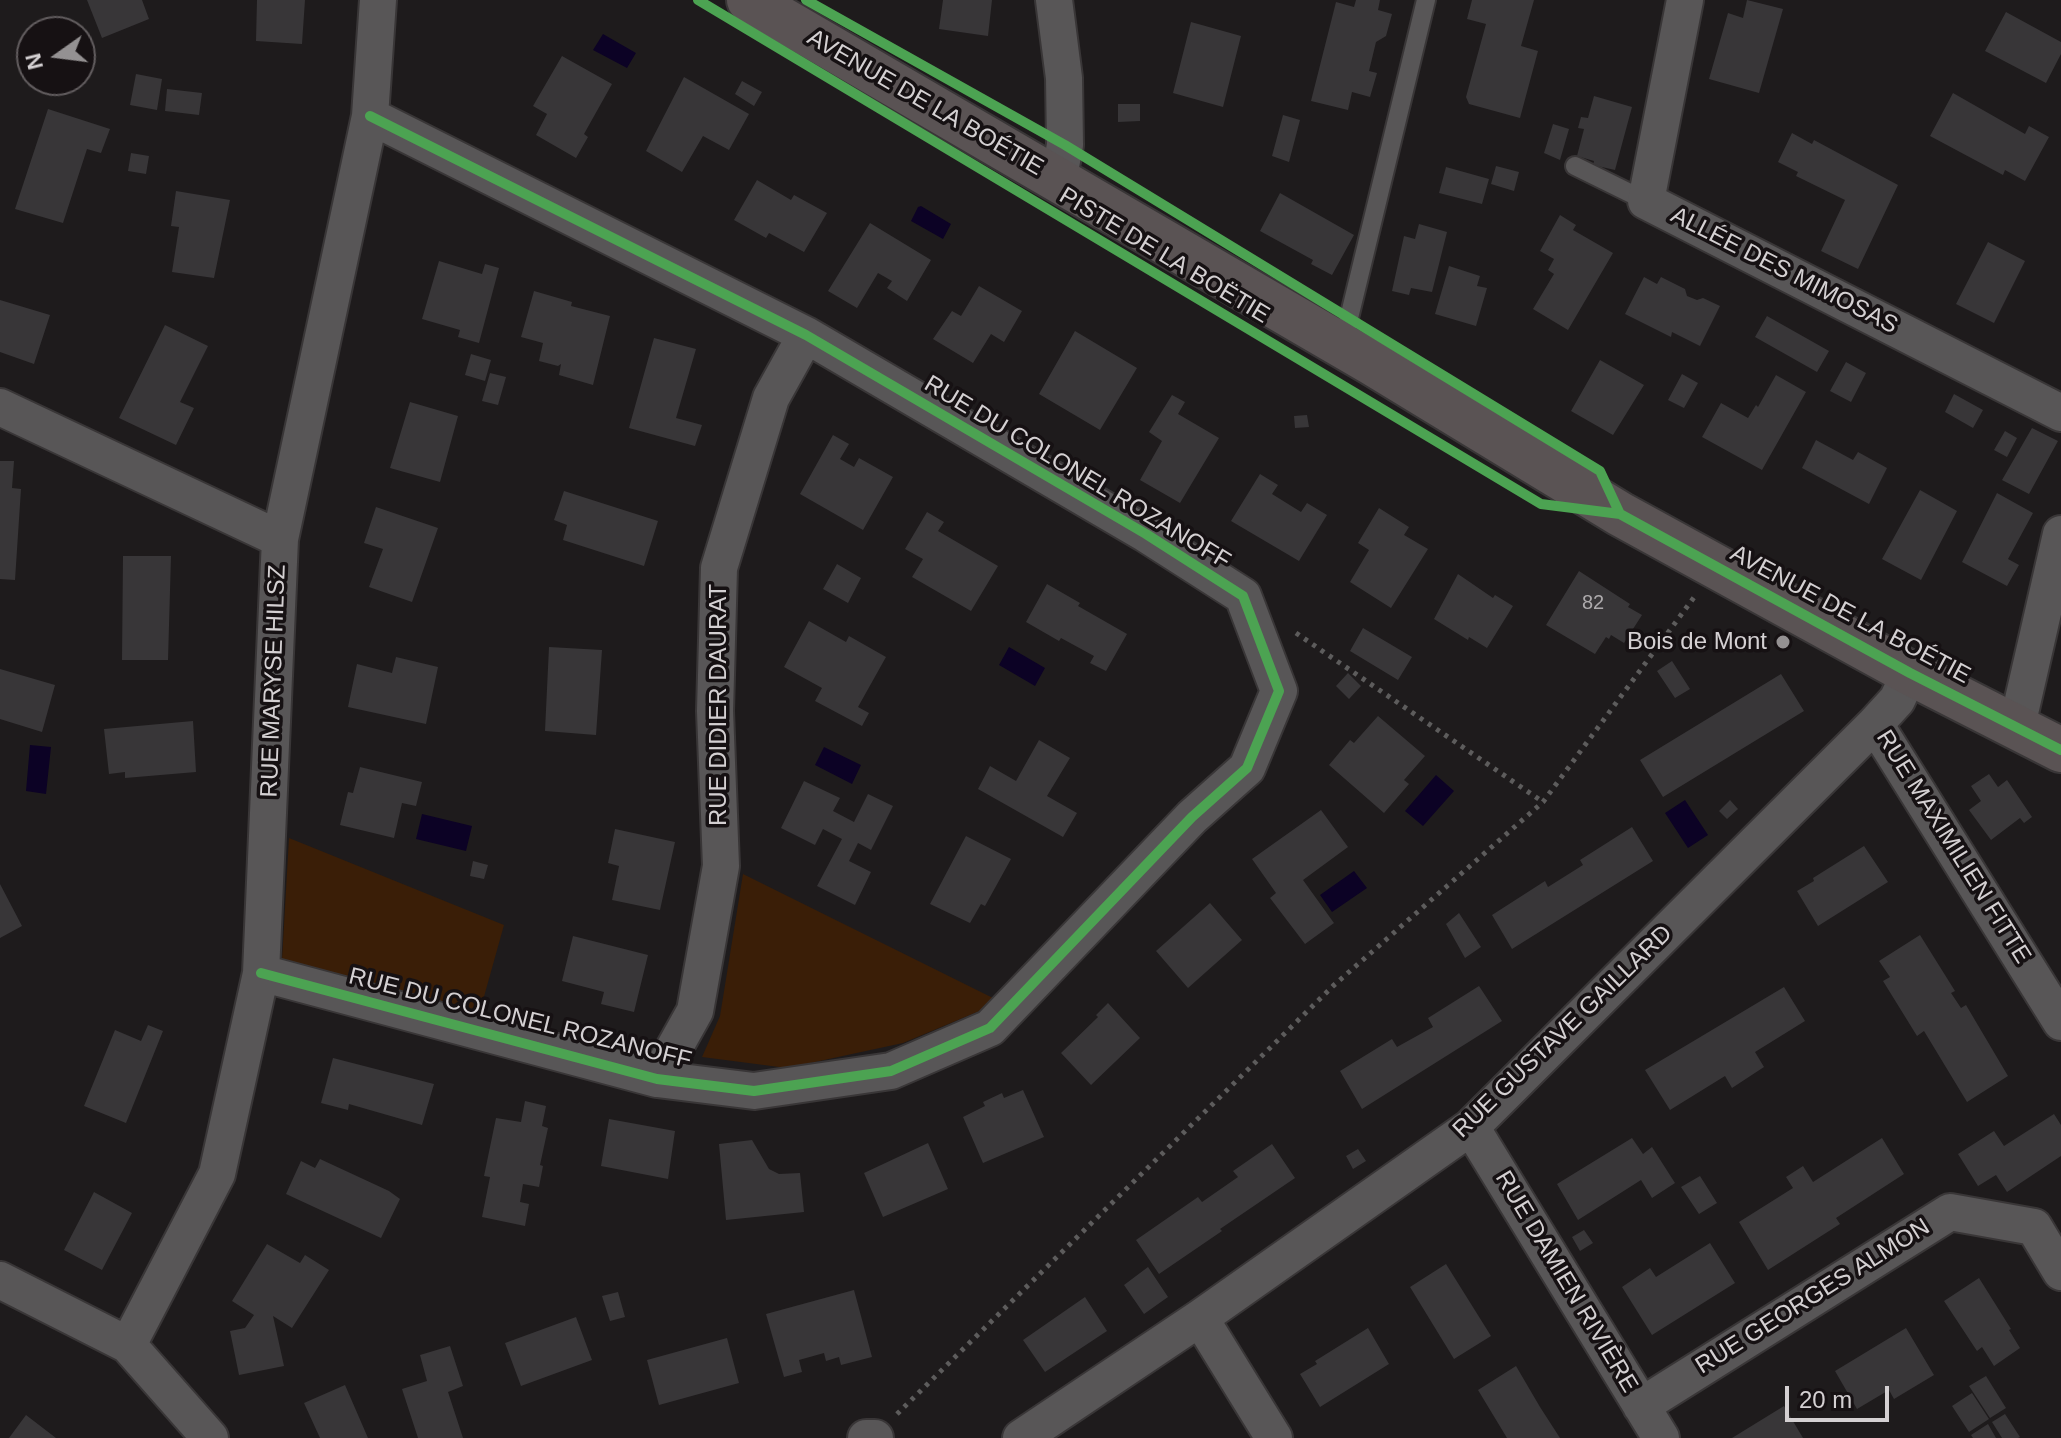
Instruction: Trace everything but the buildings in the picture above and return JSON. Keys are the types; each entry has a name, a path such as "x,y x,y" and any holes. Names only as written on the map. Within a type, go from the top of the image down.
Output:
{"main road":[{"name":"AVENUE DE LA BOÉTIE","path":"749,0 1342,347 1620,514 1910,673 2061,750"}],"street":[{"name":"RUE MARYSE HILSZ","path":"128,1345 217,1174 261,973 280,539 370,116 378,0"},
{"path":"1054,0 1064,78 1065,145 1058,182"},
{"name":"ALLÉE DES MIMOSAS","path":"1685,0 1646,201 2061,413"},
{"name":"RUE DU COLONEL ROZANOFF","path":"261,973 657,1079 754,1091 891,1071 990,1028 1192,817 1247,768 1279,691 1243,596 1146,534 806,335 370,116"},
{"name":"RUE DIDIER DAURAT","path":"657,1079 695,1011 721,866 715,711 719,568 771,398 806,335"},
{"path":"0,407 280,539"},
{"path":"2017,726 2061,534"},
{"name":"RUE MAXIMILIEN FITTE","path":"1910,673 1897,700 1875,724 2061,1022"},
{"name":"RUE GUSTAVE GAILLARD","path":"1021,1438 1200,1318 1471,1127 1875,724"},
{"name":"RUE DAMIEN RIVIÈRE","path":"1471,1127 1661,1438"},
{"name":"RUE GEORGES ALMON","path":"1641,1406 1950,1212 2034,1227 2061,1272"},
{"path":"0,1280 128,1345 210,1438"},
{"path":"1200,1318 1274,1438"}],"lane":[{"path":"1342,347 1426,0"},
{"path":"1575,166 1646,201"}],"path":[{"path":"872,1437 1333,986 1543,802 1717,567"},
{"path":"1295,632 1543,802"}],"shaded area":[{"path":"603,34 636,53 627,68 593,50"},
{"path":"921,206 951,224 943,239 911,221"},
{"path":"1009,647 1045,668 1035,686 999,665"},
{"path":"30,745 51,747 46,794 26,791"},
{"path":"824,747 861,765 852,784 815,765"},
{"path":"1436,775 1454,791 1423,826 1405,811"},
{"path":"1685,800 1708,835 1688,848 1665,813"},
{"path":"422,814 472,826 466,851 416,839"},
{"path":"289,838 504,925 480,1011 282,960"},
{"path":"1354,871 1367,888 1332,912 1320,895"},
{"path":"743,874 1001,1002 903,1043 787,1068 702,1057 720,1016"}],"cycle path":[{"name":"PISTE DE LA BOËTIE","path":"698,0 1541,504 1620,514 1910,673 2061,750"},
{"path":"806,0 1065,145 1600,471 1620,514"},
{"path":"261,973 657,1079 754,1091 891,1071 990,1028 1192,817 1247,768 1279,691 1243,596 1146,534 806,335 370,116"}],"place":[{"name":"Bois de Mont","path":"1783,642"}]}
